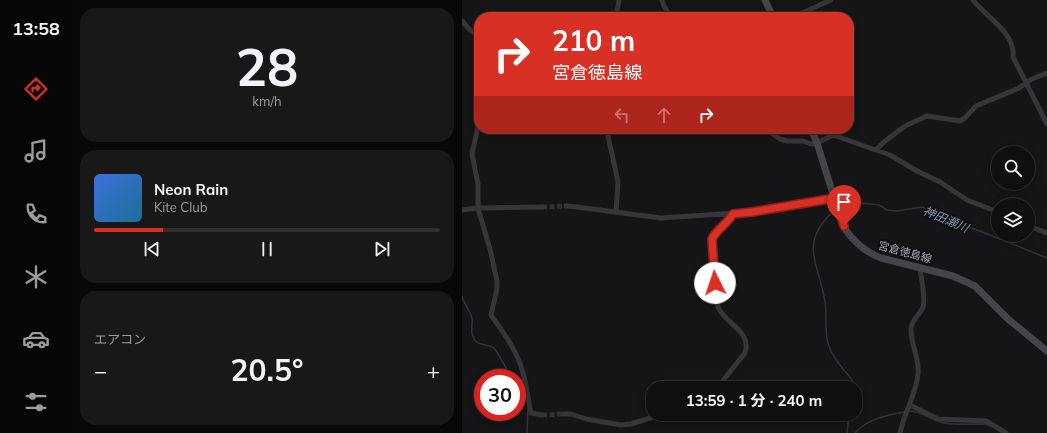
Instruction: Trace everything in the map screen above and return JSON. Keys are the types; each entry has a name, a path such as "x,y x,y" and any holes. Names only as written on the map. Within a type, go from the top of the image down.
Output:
{"main road":[{"path":"765,0 771,12"},
{"name":"宮倉徳島線","path":"813,134 844,226 850,236 861,248 870,254 881,258 953,276 975,286 1008,319 1047,351"}],"street":[{"path":"617,12 618,0"},
{"path":"662,0 668,12"},
{"path":"804,12 831,0"},
{"path":"973,0 1003,30 1013,52 1012,57 1047,124"},
{"path":"462,22 474,34"},
{"path":"877,150 884,142 904,126 927,116 960,121 965,118 976,106 1047,73"},
{"path":"476,134 472,154 478,184 478,208 490,249 497,281 497,289 491,315 505,334 519,362 523,372 531,413 542,414"},
{"path":"608,134 618,182 616,212"},
{"path":"773,134 780,139 787,141 803,141 811,144 817,143 833,135 877,150 890,155 916,171 940,182 967,200 991,209"},
{"path":"566,206 661,218 752,212 835,198"},
{"path":"462,210 478,208 542,207"},
{"path":"723,381 745,353 747,343 743,336 719,309 716,298 712,239 715,233 730,219 733,214"},
{"path":"1035,229 1047,234"},
{"path":"900,433 902,422 910,405 918,374 911,329 914,319 923,309 924,302 920,268"},
{"path":"910,405 938,418 986,421 1006,433"},
{"path":"564,414 571,414 586,419 621,425 631,424 646,419"}],"waterway":[{"name":"神田瀬川","path":"842,205 851,202 879,205 887,210 897,211 922,207 942,215 952,222 980,231 1047,258"},
{"name":"神田瀬川","path":"836,209 824,221 817,232 814,243 814,253 825,302 827,339 837,362 853,381"},
{"path":"462,296 471,316 473,337 480,344 494,348 507,369"},
{"path":"527,433 528,408"},
{"path":"909,411 918,412 944,423 985,424 990,426"},
{"path":"855,433 871,421 884,416 905,412"},
{"name":"神田瀬川","path":"847,433 848,421"}],"tunnel":[{"path":"542,207 566,206"},
{"path":"542,415 564,414"}],"route":[{"path":"715,283 712,239 715,233 730,219 733,214 835,198 844,226"}]}
